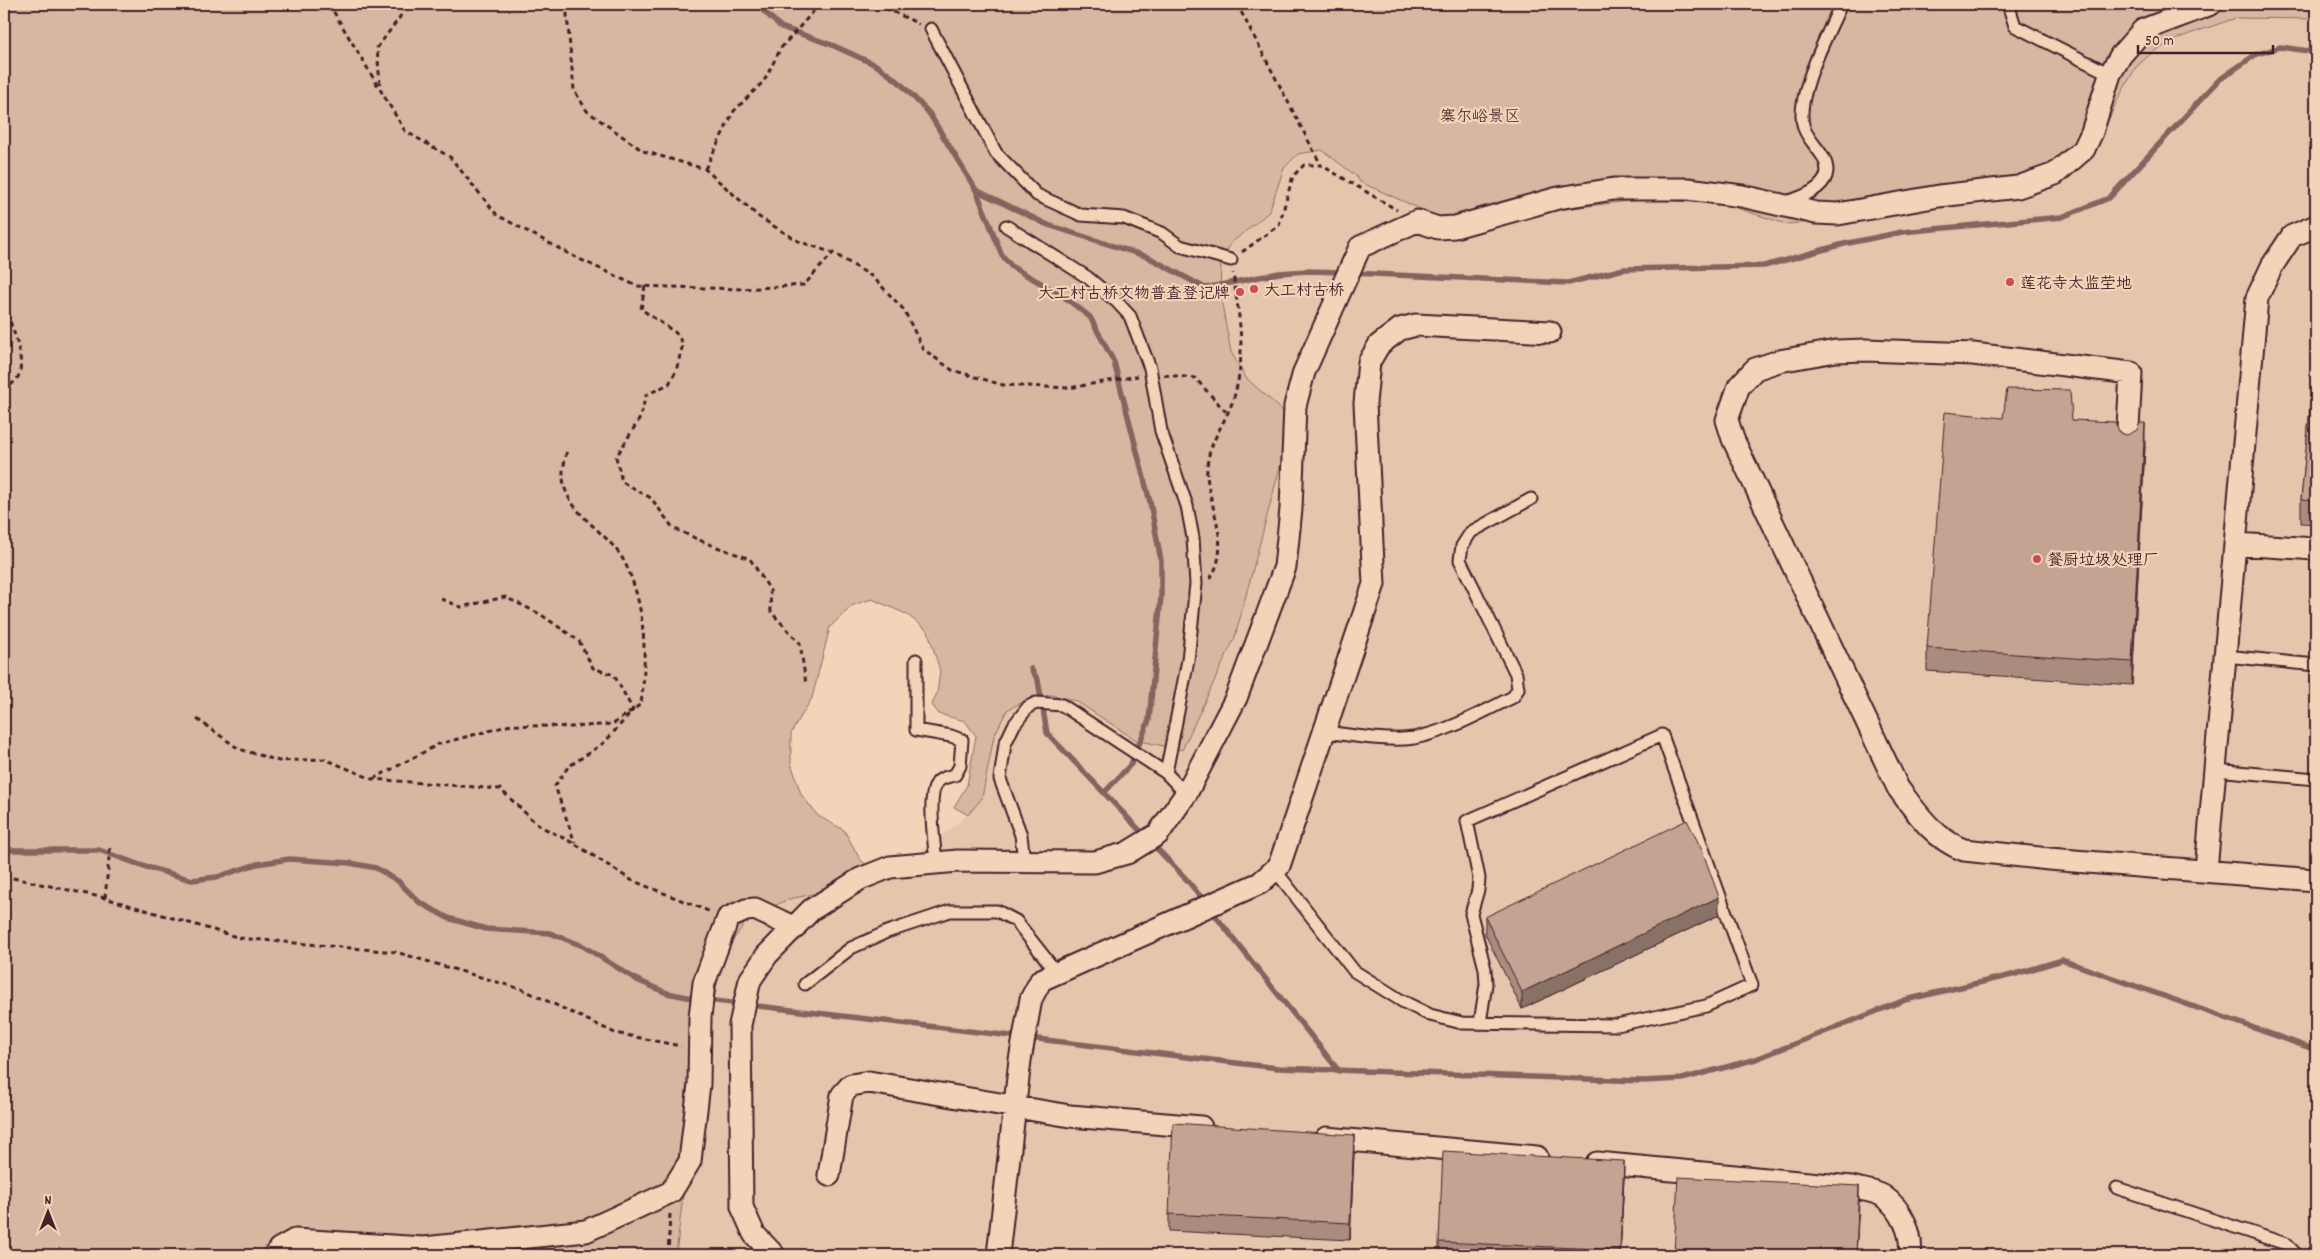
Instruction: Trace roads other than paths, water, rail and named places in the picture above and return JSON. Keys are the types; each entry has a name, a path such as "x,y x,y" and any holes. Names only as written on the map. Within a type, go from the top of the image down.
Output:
{"street":[{"path":"774,1255 754,1234 742,1207 740,1159 741,1021 750,980 767,955 795,928 810,910 860,878 890,866 1024,861 1095,862 1127,853 1149,839 1186,794 1236,698 1285,568 1291,509 1295,406 1304,372 1360,247 1417,221 1438,228 1455,227 1558,198 1614,189 1688,189 1742,196 1816,213 1838,214 1939,196 2018,187 2056,174 2084,149 2092,132 2110,74 2120,55 2143,30 2211,4"},
{"path":"2206,870 2257,298 2272,266 2292,236 2316,226"},
{"path":"998,1255 1020,1060 1031,999 1041,980 1260,883 1280,866 1374,584 1365,403 1369,362 1378,345 1400,329 1416,325 1550,332"},
{"path":"2127,446 2131,373 1973,354 1866,350 1836,351 1779,361 1755,369 1739,386 1728,420 1737,447 1898,788 1919,817 1939,837 1951,846 1964,850 2050,859 2316,880"},
{"path":"2235,544 2316,549"},
{"path":"275,1255 279,1249 295,1240 424,1248 586,1231 670,1192 690,1160 699,1084 700,1017 704,983 728,918 746,910 755,909 795,928"},
{"path":"829,1175 842,1095 851,1085 869,1082 1070,1116 1217,1128"},
{"path":"1305,1136 1852,1188 1883,1196 1898,1210 1912,1242 1910,1255"}],"lane":[{"path":"1777,205 1801,198 1819,186 1827,173 1824,160 1803,127 1802,103 1812,70 1841,4"},
{"path":"2008,4 2016,26 2110,74"},
{"path":"931,29 996,153 1037,195 1081,216 1124,218 1162,233 1180,246 1232,265"},
{"path":"1006,226 1087,277 1126,311 1130,316 1151,376 1161,430 1187,506 1193,538 1196,584 1188,660 1166,773"},
{"path":"1325,732 1412,738 1448,729 1513,697 1518,689 1516,674 1460,560 1462,546 1471,532 1531,499"},
{"path":"2225,656 2316,664"},
{"path":"916,660 916,730 962,740 960,766 955,775 940,780 933,788 931,803 936,863"},
{"path":"1024,861 1021,834 1000,779 1004,744 1014,725 1028,708 1036,703 1062,705 1166,773 1186,794"},
{"path":"1275,870 1354,971 1402,1001 1430,1015 1462,1023 1617,1025 1706,1006 1752,985 1662,735 1466,821 1479,878 1478,890 1471,914 1485,969 1486,984 1480,1023"},
{"path":"2215,770 2316,779"},
{"path":"806,984 851,948 887,932 950,911 997,911 1016,921 1057,973"},
{"path":"2117,1188 2286,1244 2297,1255"},
{"path":"2313,1255 2316,1247"}],"waterway":[{"path":"756,4 781,27 832,45 876,65 899,82 929,113 976,190 1048,225 1148,257 1205,288 1279,273 1307,271 1343,272"},
{"path":"1352,273 1568,283 1624,269 1764,266 1844,244 1902,232 2062,217 2109,198 2219,80 2255,55 2280,47 2316,52"},
{"path":"976,190 1002,255 1012,267 1062,295 1090,317 1114,362 1150,502 1161,561 1161,597 1149,720 1131,764 1104,793"},
{"path":"1031,669 1038,680 1047,733 1187,880 1205,902"},
{"path":"4,850 99,850 143,866 192,880 217,877 257,864 289,859 350,863 376,868 398,881 419,902 448,918 486,929 550,933 583,946 637,980 667,993 697,999"},
{"path":"1210,909 1339,1071"},
{"path":"1029,1038 1278,1068 1643,1081 1682,1079 1756,1059 1905,1000 2012,975 2062,960 2316,1050"},
{"path":"707,1000 740,1004"},
{"path":"749,1005 1020,1037"}],"place":[{"name":"莲花寺太监茔地","path":"2010,282"},
{"name":"大工村古桥","path":"1254,289"},
{"name":"大工村古桥文物普查登记牌","path":"1240,292"},
{"name":"餐厨垃圾处理厂","path":"2037,559"}],"park label":[{"name":"寨尔峪景区","path":"1480,115"}]}
